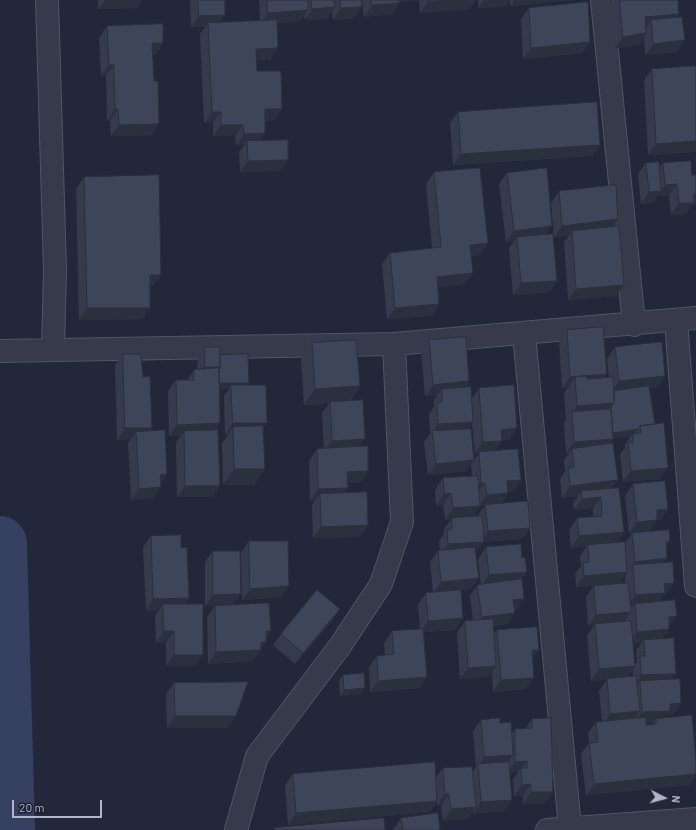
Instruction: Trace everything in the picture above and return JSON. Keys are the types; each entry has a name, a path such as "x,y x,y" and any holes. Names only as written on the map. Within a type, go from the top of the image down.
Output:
{"street":[{"path":"44,351 55,270 47,0"},
{"path":"602,0 634,325"},
{"path":"0,351 394,344 634,325 686,319 696,586"},
{"path":"524,334 570,828"},
{"path":"236,830 257,756 340,646 381,584 402,522 394,344"},
{"path":"547,830 696,819"}],"building":[{"path":"198,0 225,0 225,15 199,16"},
{"path":"267,0 308,0 308,10 268,13"},
{"path":"312,0 334,0 335,7 312,9"},
{"path":"340,0 361,0 362,7 341,8"},
{"path":"371,0 399,0 400,3 372,5"},
{"path":"428,0 450,0 428,2"},
{"path":"620,0 678,0 679,14 645,17 646,33 623,37"},
{"path":"588,2 590,42 531,48 529,8"},
{"path":"682,17 685,40 653,44 651,20"},
{"path":"277,20 278,48 256,49 257,71 281,71 282,109 265,109 265,133 244,134 243,125 221,125 221,112 212,112 208,23"},
{"path":"163,24 163,43 152,43 154,81 158,81 159,124 119,125 118,109 115,109 114,65 109,65 107,26"},
{"path":"696,66 696,141 656,144 652,69"},
{"path":"597,102 600,145 461,154 458,112"},
{"path":"288,140 288,160 248,161 247,141"},
{"path":"691,161 692,175 696,175 696,194 694,194 694,203 679,203 677,184 665,185 663,163"},
{"path":"659,162 661,191 649,192 646,163"},
{"path":"480,168 488,243 470,245 473,273 437,277 439,304 395,308 390,253 441,247 434,172"},
{"path":"547,168 552,226 514,231 507,173"},
{"path":"159,175 161,275 150,275 150,308 87,308 84,177"},
{"path":"616,185 618,219 562,226 559,191"},
{"path":"619,226 624,285 576,289 572,231"},
{"path":"553,234 557,281 521,283 517,237"},
{"path":"603,327 607,374 570,377 567,330"},
{"path":"466,337 469,381 433,385 429,340"},
{"path":"356,340 360,386 315,389 312,343"},
{"path":"662,342 665,376 619,381 615,347"},
{"path":"205,347 220,347 220,367 205,367"},
{"path":"123,354 141,354 143,377 150,376 152,428 125,428"},
{"path":"248,354 249,383 219,383 220,355"},
{"path":"219,368 220,423 177,425 176,380 194,380 194,370"},
{"path":"587,376 587,379 613,377 614,403 577,406 575,377"},
{"path":"231,385 266,385 267,423 233,423"},
{"path":"514,385 517,428 501,430 502,441 483,442 479,388"},
{"path":"649,386 655,424 640,426 638,429 613,433 610,409 614,403 614,391"},
{"path":"471,387 473,422 438,424 437,403 442,402 442,389"},
{"path":"363,400 365,439 332,441 330,402"},
{"path":"611,409 613,439 574,442 572,412"},
{"path":"664,423 668,468 631,471 628,443 633,443 633,433 641,433 640,426"},
{"path":"263,426 265,469 234,469 233,427"},
{"path":"471,429 474,460 436,464 432,431"},
{"path":"165,430 167,474 160,475 161,487 139,489 136,432"},
{"path":"218,430 220,486 185,486 184,431"},
{"path":"613,443 618,480 570,486 568,468 574,467 572,449"},
{"path":"368,446 368,471 347,472 348,488 318,489 317,449"},
{"path":"518,449 521,480 507,481 508,493 487,495 485,483 481,483 479,452"},
{"path":"478,476 480,506 453,508 451,493 444,494 443,478"},
{"path":"665,481 668,509 657,510 657,520 637,522 633,484"},
{"path":"619,488 624,532 579,536 577,518 602,516 601,497 582,499 581,491"},
{"path":"367,492 368,525 321,527 320,494"},
{"path":"528,501 530,528 488,531 485,505"},
{"path":"482,516 484,542 448,544 447,530 452,529 452,518"},
{"path":"669,530 670,541 666,542 667,558 635,562 632,533"},
{"path":"181,535 181,548 187,547 189,598 153,599 151,536"},
{"path":"249,541 288,541 289,586 250,589"},
{"path":"625,542 627,572 584,576 583,563 589,562 588,545"},
{"path":"521,544 522,558 525,557 527,572 489,575 486,547"},
{"path":"475,547 479,578 441,582 438,551"},
{"path":"213,551 240,551 241,594 213,595"},
{"path":"673,562 674,583 664,584 665,593 635,595 633,565"},
{"path":"522,579 524,599 513,600 515,613 482,617 477,585"},
{"path":"628,583 631,612 596,615 594,586"},
{"path":"317,590 340,609 303,653 281,634"},
{"path":"461,590 463,618 428,621 426,593"},
{"path":"675,600 677,616 669,617 669,629 637,632 635,604"},
{"path":"269,603 271,631 266,631 266,642 261,642 261,650 216,652 215,606"},
{"path":"163,604 203,604 203,655 174,655 174,631 164,631"},
{"path":"493,619 496,666 468,668 465,621"},
{"path":"631,621 635,666 599,669 595,624"},
{"path":"537,627 539,650 532,650 534,678 501,680 497,630"},
{"path":"423,629 427,677 378,681 377,656 394,654 392,631"},
{"path":"674,638 676,674 641,675 640,656 645,656 644,640"},
{"path":"364,673 365,688 344,690 343,675"},
{"path":"636,676 640,711 610,714 607,679"},
{"path":"680,679 681,703 670,704 670,711 642,712 640,681"},
{"path":"248,682 236,716 175,716 174,683"},
{"path":"692,715 696,774 594,784 589,743 598,742 596,722 646,717 646,725 656,724 656,719"},
{"path":"500,718 500,723 511,722 513,755 484,757 481,720"},
{"path":"551,718 553,792 531,792 531,784 522,785 521,768 527,768 527,761 515,762 515,729 532,728 532,719"},
{"path":"435,762 437,801 296,813 293,774"},
{"path":"509,762 512,800 481,802 478,764"},
{"path":"472,767 476,807 451,809 449,794 445,794 443,768"},
{"path":"438,813 440,830 403,830 401,818"},
{"path":"384,818 385,830 275,830 274,828"}],"waterway":[{"path":"0,543 8,830"}]}
